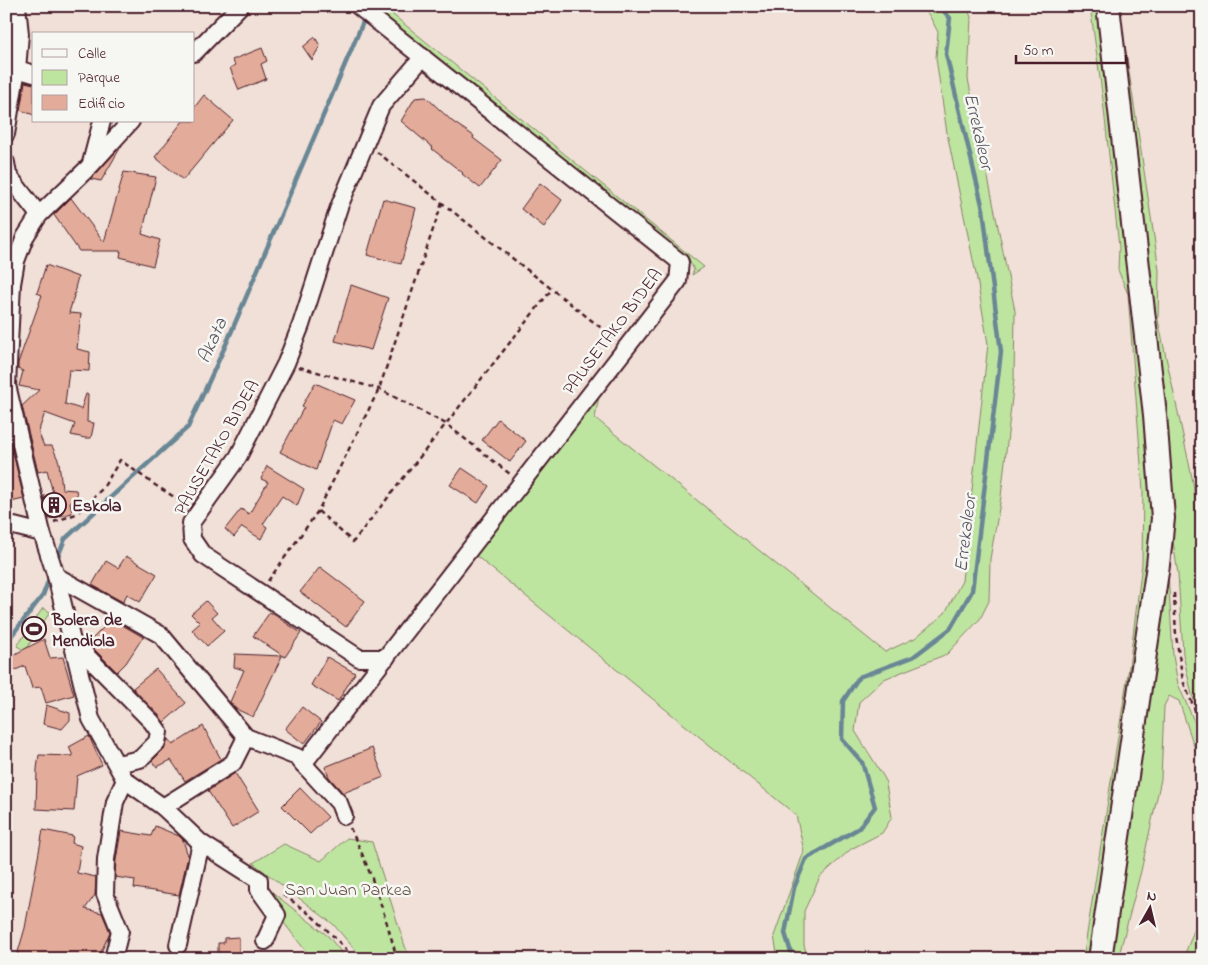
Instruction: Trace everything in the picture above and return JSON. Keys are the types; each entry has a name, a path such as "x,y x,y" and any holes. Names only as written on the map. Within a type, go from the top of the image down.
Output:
{"street":[{"path":"6,134 17,69 20,34 17,6"},
{"path":"195,52 240,6"},
{"name":"PAUSETAKO BIDEA","path":"303,764 678,281 680,262 358,6"},
{"path":"1100,959 1158,565 1163,518 1155,415 1108,6"},
{"name":"PAUSETAKO BIDEA","path":"386,658 359,658 203,555 192,538 191,523 238,457 286,363 301,326 339,207 381,106 423,57"},
{"path":"17,69 32,73"},
{"path":"90,166 102,122"},
{"path":"130,122 90,166 39,216 25,237 16,262 12,284 7,385 41,530 56,576 91,719 125,780 164,807 201,842 258,880 259,890 278,915 265,941"},
{"path":"7,171 39,216"},
{"path":"6,524 41,530"},
{"path":"56,576 161,635 246,737 297,757 339,803 344,816"},
{"path":"72,642 159,732 157,742 140,759 117,764"},
{"path":"164,807 233,763 246,737"},
{"path":"113,959 120,931 105,894 106,858 115,802 125,780"},
{"path":"178,944 201,842"}],"path":[{"path":"366,143 627,348"},
{"path":"260,592 318,511 379,389 442,203"},
{"path":"318,511 354,542 552,289"},
{"path":"286,363 379,389 446,424 521,483"},
{"path":"41,530 76,514 103,488 120,460 155,485 199,512"},
{"path":"1174,592 1176,636 1183,681 1202,727"},
{"path":"344,816 364,856 385,914 397,959"},
{"path":"258,880 296,903 334,936 354,959"}],"green space":[{"path":"372,6 396,6 393,15 704,267 692,275 694,270 690,262 436,61"},
{"path":"918,6 966,6 971,17 968,79 1015,311 1014,379 1001,497 990,559 989,601 980,619 947,654 884,679 859,702 855,731 885,779 892,817 882,833 851,849 820,877 804,911 804,945 808,959 778,959 774,936 804,851 796,815 475,555 599,396 595,418 885,652 915,638 945,613 962,581 988,344 977,279 947,133 936,58 938,32 929,15"},
{"path":"1090,6 1100,6 1144,389 1154,528 1094,959 1083,959 1129,667 1142,564 1143,490 1128,294 1118,270 1119,247 1103,100"},
{"path":"1119,6 1159,270 1158,320 1193,482 1202,598 1202,719 1192,695 1183,654 1178,574 1172,535"},
{"path":"1167,555 1173,656 1178,684 1202,740 1202,779 1198,758 1179,701 1169,696 1164,706 1161,779 1141,871 1118,959 1107,959"},
{"name":"Bolera de Mendiola","path":"43,608 50,612 25,651 17,646"},
{"name":"San Juan Parkea","path":"347,838 372,842 409,959 363,959 333,924 253,863 284,844 321,861"},
{"path":"268,889 328,936 347,959 312,959 284,923 284,918"},
{"path":"1202,910 1202,959 1183,959"}],"building":[{"path":"315,37 320,46 312,60 303,47"},
{"path":"262,48 267,61 261,64 266,79 239,90 230,68 235,65 232,60"},
{"path":"25,82 32,84 32,114 20,110"},
{"path":"204,95 233,120 183,180 155,157 182,122 195,122 195,107"},
{"path":"426,97 453,122 474,136 473,138 502,160 480,188 401,121 415,98"},
{"path":"122,145 101,181 91,179 97,173"},
{"path":"124,172 156,177 142,234 160,240 153,266 120,257 121,251 79,251 54,215 71,198 104,242"},
{"path":"540,183 562,200 544,227 521,209"},
{"path":"383,199 416,208 401,264 367,255"},
{"path":"46,265 78,277 69,313 81,314 77,349 90,352 89,371 69,370 65,404 81,409 86,394 88,394 87,422 94,423 91,438 85,438 71,435 75,424 45,413 39,434 44,446 52,446 59,462 62,489 76,490 78,500 70,502 72,513 49,519 44,496 53,493 47,470 38,472 22,406 39,390 19,386 23,371 18,369 18,363 42,295 37,293"},
{"path":"351,285 388,298 371,350 335,341"},
{"path":"315,383 355,400 342,424 333,420 316,470 280,452"},
{"path":"498,419 526,441 510,462 482,440"},
{"path":"9,436 24,499 6,503 6,448"},
{"path":"267,466 304,489 297,506 282,496 263,524 267,527 261,539 242,527 234,537 225,529 241,509 249,514 268,482 261,479"},
{"path":"462,468 489,486 478,503 450,485"},
{"path":"126,556 157,574 140,602 127,594 123,602 92,585 106,561 118,568"},
{"path":"320,567 365,601 346,627 300,592"},
{"path":"206,601 217,613 212,617 224,631 207,646 192,630 200,623 191,614"},
{"path":"270,612 301,633 285,657 253,636"},
{"path":"112,619 143,637 126,663 117,672 88,643"},
{"path":"44,639 50,658 63,657 74,695 46,703 41,687 32,688 25,666 6,674 6,657"},
{"path":"235,654 282,656 253,717 236,709 230,702 244,670 234,667"},
{"path":"327,657 355,673 338,701 311,685"},
{"path":"156,669 186,703 164,722 133,688"},
{"path":"46,705 70,713 70,720 62,729 43,724"},
{"path":"302,707 321,722 304,744 285,729"},
{"path":"203,726 221,759 185,781 171,760 157,767 152,761 164,749 168,739 173,745"},
{"path":"89,736 102,765 77,776 74,811 36,809 39,755 73,756 69,747"},
{"path":"372,748 384,777 343,793 329,777 325,767"},
{"path":"235,773 259,811 232,828 208,791"},
{"path":"300,788 328,817 310,834 282,806"},
{"path":"155,826 179,836 183,840 188,856 179,895 134,888 135,880 115,877 121,831 151,836"},
{"path":"43,830 73,836 72,843 81,846 77,873 96,877 95,895 85,909 102,913 110,932 98,959 16,959 25,928"},
{"path":"239,937 239,959 218,959 218,943 224,943 224,938"}],"waterway":[{"name":"Akata","path":"373,13 380,6"},
{"name":"Errekaleor","path":"793,959 785,933 794,888 806,859 859,828 875,807 862,762 842,739 843,701 859,677 913,657 950,629 972,591 1001,352 983,209 946,54 950,18 939,6"},
{"name":"Akata","path":"57,559 65,539 188,427 227,342 363,22 367,19"},
{"name":"Akata","path":"6,643 43,595 50,576"}],"place":[{"name":"Eskola","path":"54,505"},
{"name":"Bolera de Mendiola","path":"34,629"}]}
